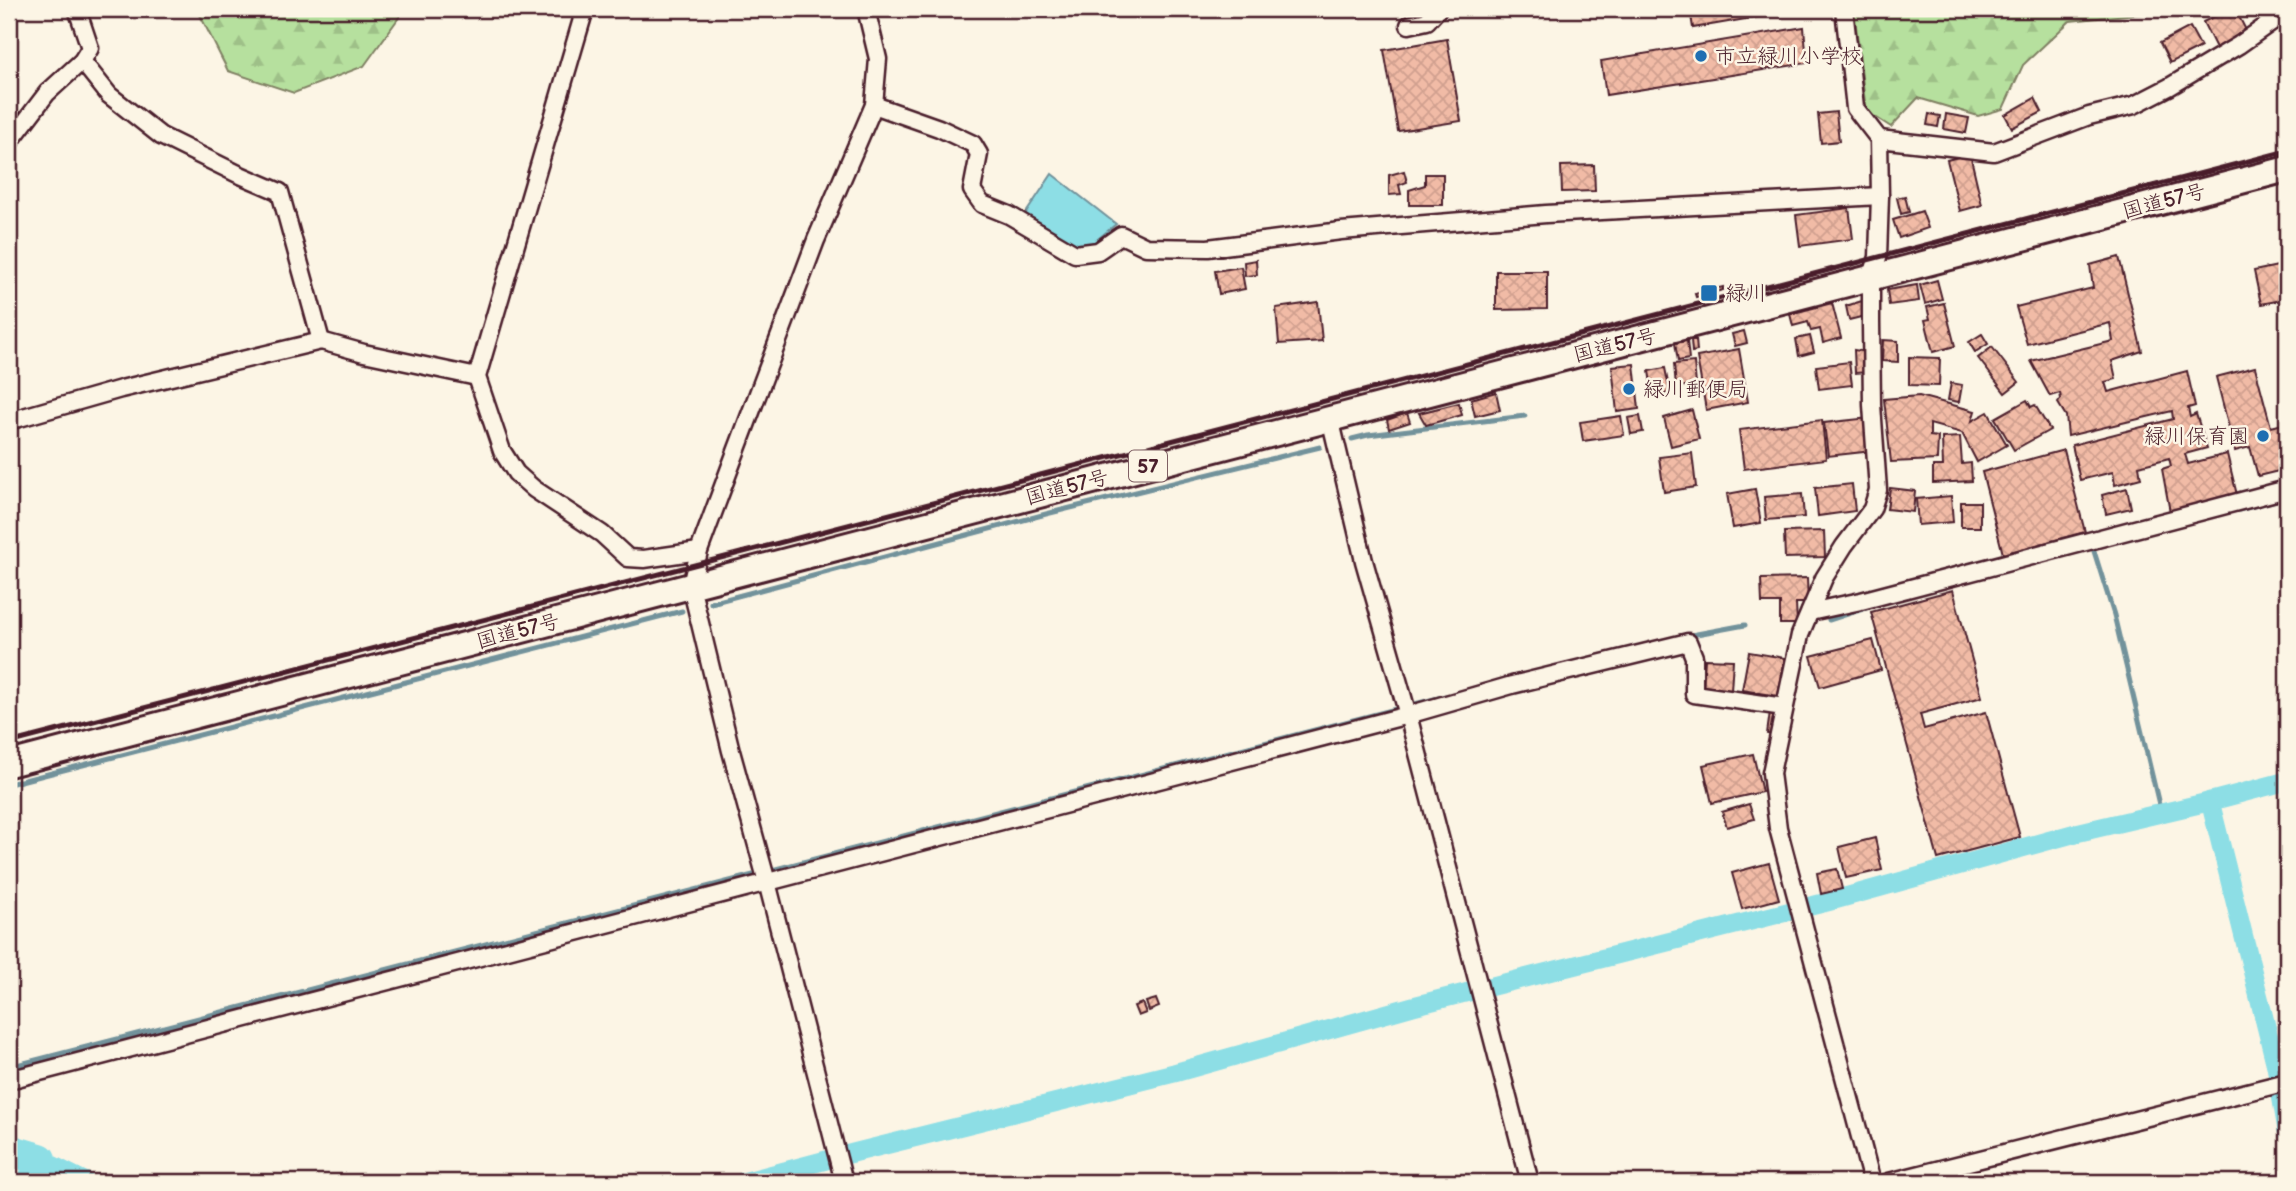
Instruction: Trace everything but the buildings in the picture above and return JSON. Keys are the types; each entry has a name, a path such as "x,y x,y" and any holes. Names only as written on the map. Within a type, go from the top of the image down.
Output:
{"highway":[{"name":"国道57号","path":"9,764 2287,169"}],"street":[{"path":"9,142 47,93 82,61 90,48 77,9"},
{"path":"585,9 477,377 502,451 516,473 534,489 602,534 628,558 644,559 699,551"},
{"path":"844,1182 767,882 730,751 691,586 699,551 816,240 874,105 878,59 866,9"},
{"path":"1409,25 1427,21 1438,9"},
{"path":"1844,9 1855,108 1880,139 1878,257 1871,279 1872,405 1878,490 1872,509 1824,578 1800,635 1771,773 1778,828 1872,1182"},
{"path":"1880,139 1994,152 2089,116 2134,105 2239,46 2287,11"},
{"path":"82,61 109,96 162,136 280,192 321,341"},
{"path":"874,105 939,128 973,144 979,154 972,190 982,204 1009,215 1075,254 1098,251 1121,235 1146,247 1208,248 1341,230 1505,217 1880,195"},
{"path":"9,421 121,389 321,341 477,377"},
{"path":"1330,418 1364,561 1408,715 1530,1182"},
{"path":"1810,612 2287,489"},
{"path":"9,1080 1408,715 1512,685 1688,642 1694,657 1694,694 1784,707"},
{"path":"1889,1182 2287,1082"}],"green space":[{"path":"197,9 405,9 364,66 294,93 228,71"},
{"path":"1854,9 2148,9 2145,13 2070,21 2023,65 2003,109 1978,116 1918,98 1891,127 1866,111"}],"water":[{"path":"1052,174 1116,224 1093,243 1076,248 1024,216"}],"waterway":[{"path":"1352,439 1525,416"},
{"path":"711,603 1046,514 1320,447"},
{"path":"2239,510 2287,497"},
{"path":"2093,548 2114,615 2161,813"},
{"path":"1829,620 1875,605"},
{"path":"9,784 682,611"},
{"path":"1686,636 1745,625"},
{"path":"9,1067 1446,696"},
{"path":"743,1182 1174,1073 1413,1006 1827,902 2076,833 2287,781"},
{"path":"2210,801 2276,1066 2287,1130"},
{"path":"9,1150 40,1159 34,1182"},
{"path":"40,1159 86,1182"}],"railway":[{"path":"9,743 2287,151"}],"place":[{"name":"市立緑川小学校","path":"1701,56"},
{"name":"緑川","path":"1709,293"},
{"name":"緑川郵便局","path":"1629,389"},
{"name":"緑川保育園","path":"2263,436"}]}
